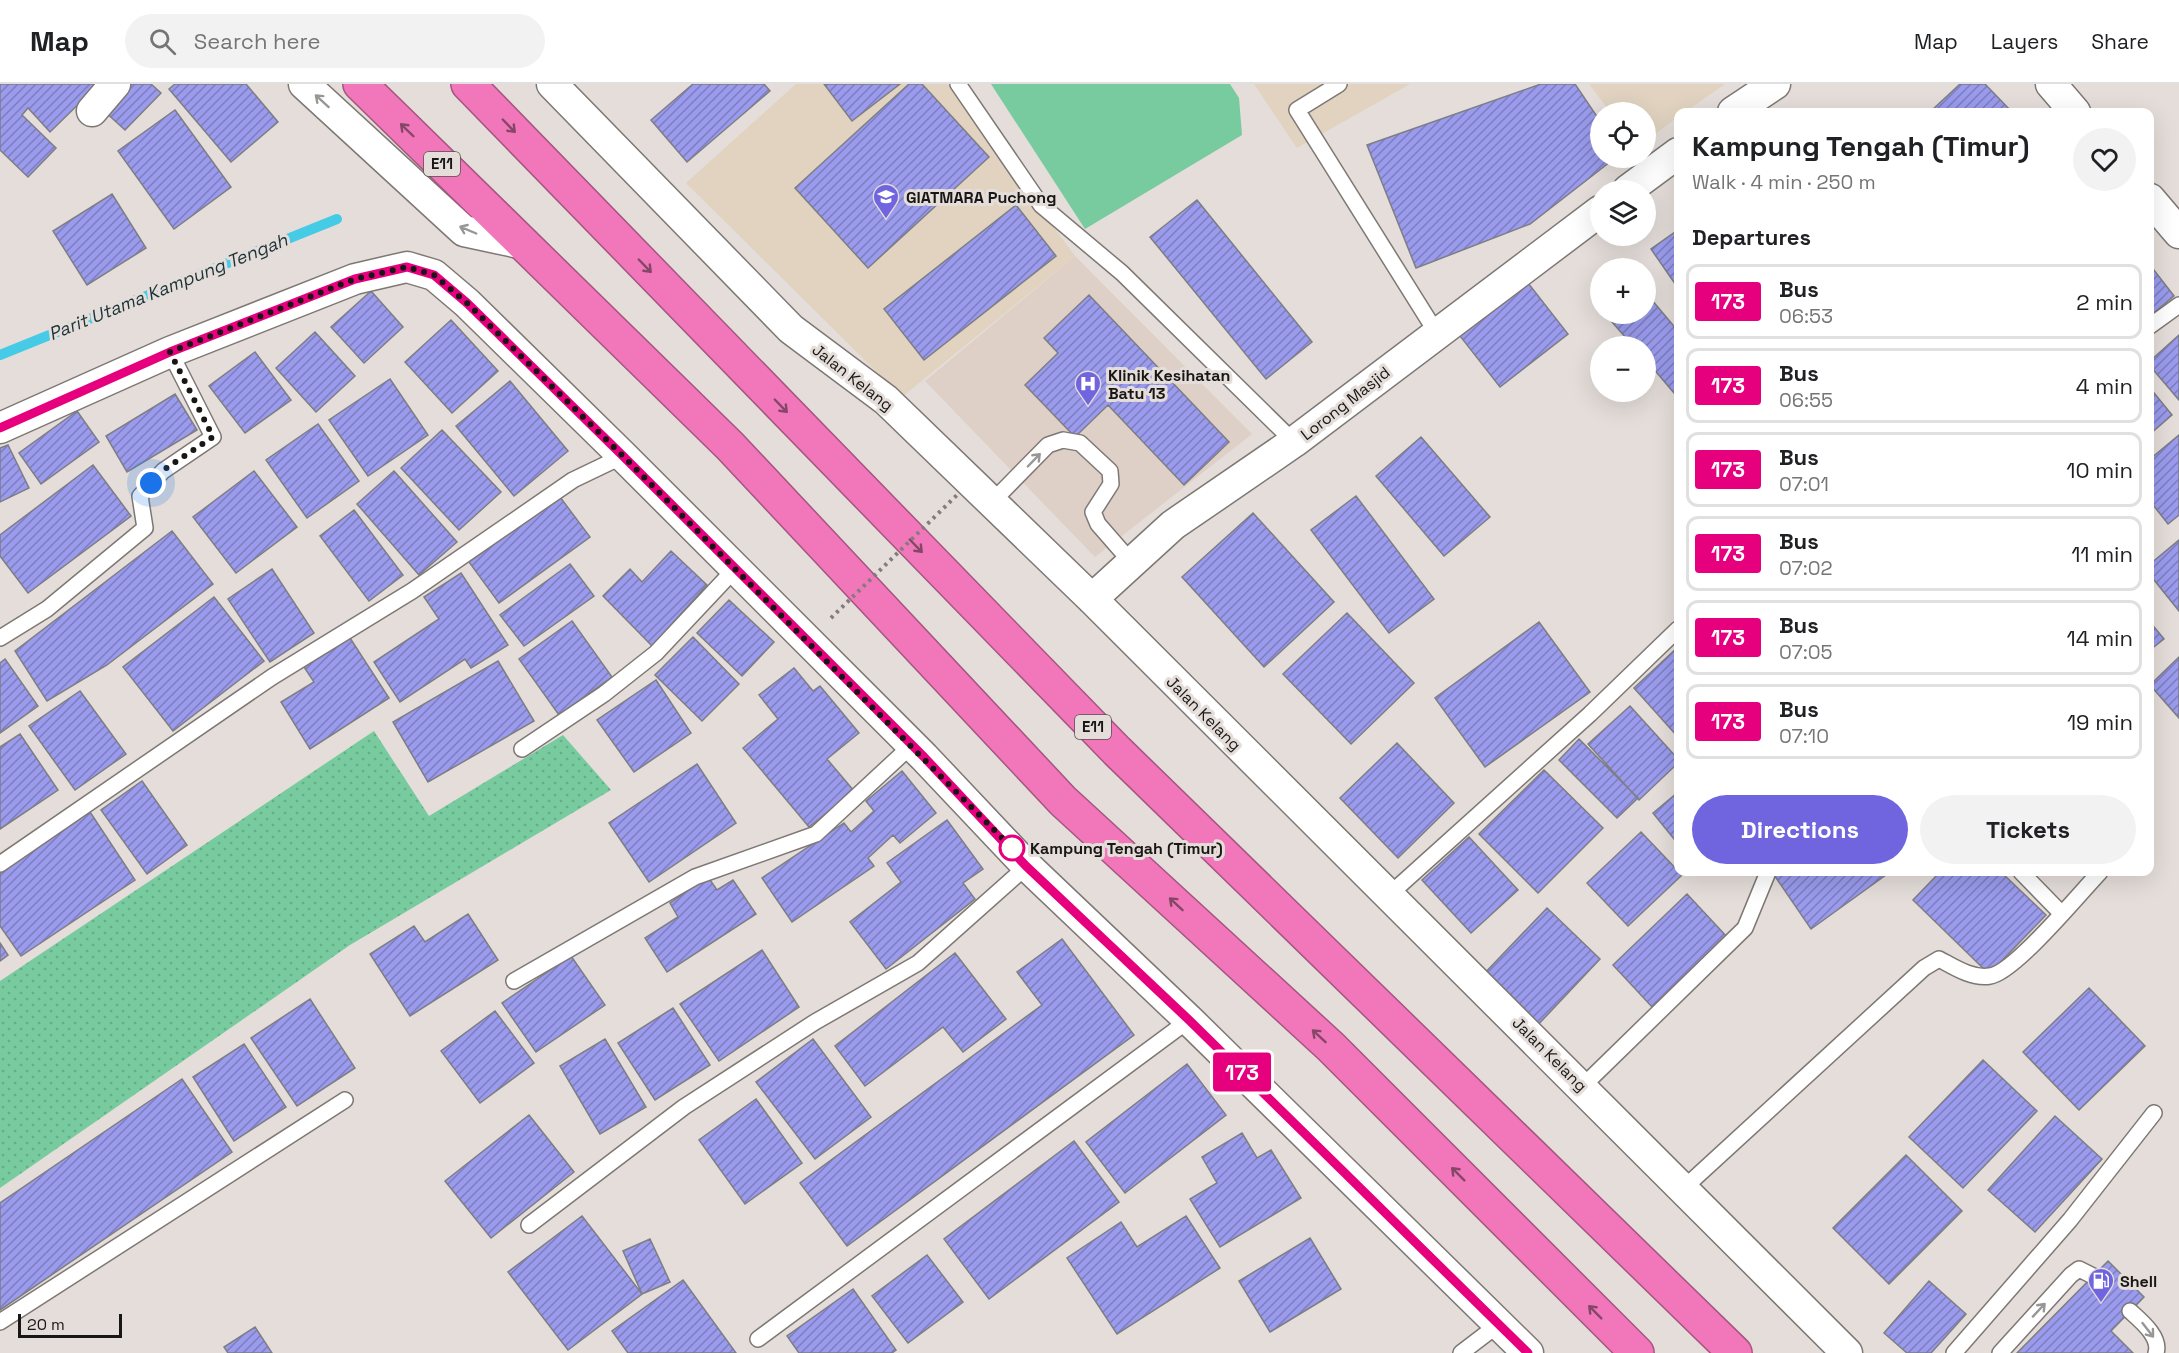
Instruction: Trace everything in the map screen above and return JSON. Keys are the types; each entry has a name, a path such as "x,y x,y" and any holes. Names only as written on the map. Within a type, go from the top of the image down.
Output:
{"highway":[{"name":"E11","path":"360,84 730,446 1063,801 1331,1047 1637,1353"},
{"name":"E11","path":"468,84 1117,752 1735,1353"}],"street":[{"path":"92,111 115,84"},
{"path":"304,84 464,231 524,244"},
{"name":"Jalan Kelang","path":"552,84 792,329 886,400 1092,599 1583,1086 1847,1353"},
{"path":"1739,108 1774,84"},
{"path":"1642,180 1674,156"},
{"path":"2154,204 2179,233"},
{"name":"Lorong Masjid","path":"1092,599 1173,525 1294,442 1436,332 1590,218"},
{"path":"0,428 170,352 355,279 407,267 434,275 467,303 623,456 912,745 1026,866 1189,1020 1528,1353"}],"lane":[{"path":"958,84 1041,205 1122,273 1294,442"},
{"path":"1339,84 1297,110 1436,332"},
{"path":"2154,323 2179,305"},
{"path":"0,638 47,609 145,528 140,496 162,471 213,437 170,352"},
{"path":"992,502 1048,445 1063,440 1080,443 1110,471 1111,484 1093,512 1098,524 1132,563"},
{"path":"0,864 272,677 412,591 573,480 623,456"},
{"path":"522,749 604,694 656,653 735,569"},
{"path":"1389,895 1590,714 1674,633"},
{"path":"514,981 695,877 816,834 912,745"},
{"path":"529,1225 684,1107 815,1022 918,963 1026,866"},
{"path":"1583,1086 1745,928 1765,876"},
{"path":"2025,876 2061,913"},
{"path":"1684,1188 1924,968 1939,959 1975,976 1993,976 2018,959 2096,876"},
{"path":"758,1339 1189,1020"},
{"path":"0,1322 345,1100"},
{"path":"1954,1353 2070,1220 2154,1113"},
{"path":"2000,1353 2071,1275 2079,1269 2094,1276"},
{"path":"2130,1311 2154,1338 2156,1353"},
{"path":"1461,1353 1499,1324"}],"path":[{"path":"831,618 957,495"}],"shaded area":[{"name":"GIATMARA Puchong","path":"796,84 948,84 1075,256 902,397 686,183"},
{"path":"1254,84 1410,84 1297,148"},
{"path":"1589,84 1725,84 1691,108 1674,108 1674,120 1656,134 1656,102 1602,102"},
{"name":"Klinik Kesihatan Batu 13","path":"1075,256 1252,434 1095,557 925,381"}],"green space":[{"path":"991,84 1230,84 1239,98 1242,135 1085,229"},
{"path":"374,731 429,816 563,735 611,790 350,945 0,1188 0,981"}],"building":[{"path":"0,84 99,84 50,132 28,108 22,115 56,148 28,177 0,150"},
{"path":"126,84 151,84 161,93 125,130 102,109"},
{"path":"175,84 246,84 278,122 231,162 169,89"},
{"path":"693,84 764,84 770,91 687,162 651,120"},
{"path":"824,84 900,84 852,121"},
{"path":"909,84 922,84 989,157 868,268 795,188"},
{"path":"1541,84 1575,84 1590,106 1590,168 1602,168 1530,224 1416,268 1367,145"},
{"path":"1960,84 1985,84 2008,108 1934,108"},
{"path":"175,110 231,187 174,229 118,151"},
{"path":"112,194 146,248 87,285 53,231"},
{"path":"1197,200 1312,342 1266,379 1150,237"},
{"path":"1016,205 1056,256 924,360 884,309"},
{"path":"1674,233 1674,282 1651,249"},
{"path":"2154,270 2174,296 2154,313"},
{"path":"1528,283 1568,334 1500,387 1460,336"},
{"path":"371,291 403,327 364,363 331,327"},
{"path":"1089,295 1229,442 1184,485 1108,405 1075,437 1025,385 1058,353 1044,338"},
{"path":"1656,305 1674,326 1674,393 1656,372 1656,336 1624,336 1614,324 1656,324"},
{"path":"451,320 498,371 452,413 405,362"},
{"path":"315,332 355,376 316,412 276,368"},
{"path":"2179,335 2179,400 2154,371 2154,357"},
{"path":"255,352 291,400 245,433 209,386"},
{"path":"390,379 428,435 368,476 329,420"},
{"path":"510,381 568,451 514,496 456,426"},
{"path":"2154,393 2172,415 2154,431"},
{"path":"175,394 197,430 127,472 106,436"},
{"path":"77,411 99,442 41,484 19,453"},
{"path":"318,424 359,481 307,518 266,460"},
{"path":"442,430 501,492 459,530 401,468"},
{"path":"2179,435 2179,515 2168,524 2154,506 2154,456"},
{"path":"1421,437 1490,517 1444,556 1376,476"},
{"path":"8,445 29,488 0,502 0,448"},
{"path":"93,465 131,516 28,593 0,556 0,535"},
{"path":"254,471 297,527 236,573 193,517"},
{"path":"394,471 457,542 419,575 357,504"},
{"path":"1356,496 1434,599 1389,633 1311,530"},
{"path":"560,497 590,537 499,603 469,562"},
{"path":"354,510 403,575 369,601 320,536"},
{"path":"1253,513 1334,602 1264,667 1182,577"},
{"path":"172,531 213,584 107,665 47,701 15,651"},
{"path":"2179,540 2179,611 2154,580 2154,561"},
{"path":"671,551 707,585 652,646 603,596 630,569 642,582"},
{"path":"570,564 594,596 524,646 500,615"},
{"path":"272,569 314,633 270,662 228,599"},
{"path":"461,573 508,645 471,668 465,659 400,702 374,662 439,619 424,597"},
{"path":"214,597 264,661 173,731 123,667"},
{"path":"729,600 774,642 742,676 697,633"},
{"path":"1347,613 1414,683 1351,744 1283,674"},
{"path":"572,621 612,677 559,715 519,659"},
{"path":"1539,622 1590,692 1485,767 1435,698"},
{"path":"2154,627 2164,639 2154,647"},
{"path":"693,637 739,684 702,721 655,675"},
{"path":"350,638 389,698 310,749 281,702 314,682 304,667"},
{"path":"1674,651 1674,733 1634,688"},
{"path":"2179,657 2179,718 2154,690 2154,681"},
{"path":"5,659 38,706 0,733 0,663"},
{"path":"498,661 534,721 428,782 393,722"},
{"path":"794,668 813,691 820,686 859,733 827,759 854,791 809,827 743,748 778,719 759,695"},
{"path":"656,680 691,733 634,772 597,720"},
{"path":"80,691 126,754 75,790 29,726"},
{"path":"1630,706 1674,755 1674,767 1639,800 1588,744"},
{"path":"20,734 58,790 0,829 0,747"},
{"path":"1579,739 1638,798 1617,818 1559,760"},
{"path":"1397,743 1454,803 1398,858 1340,798"},
{"path":"697,764 736,823 649,882 609,823"},
{"path":"1544,770 1603,828 1538,893 1479,834"},
{"path":"902,771 936,813 900,843 893,835 868,858 874,866 792,922 762,878 844,823 851,832 874,811 866,801"},
{"path":"142,781 187,845 147,874 101,810"},
{"path":"1674,795 1674,839 1653,813"},
{"path":"90,812 135,880 21,956 0,926 0,872"},
{"path":"947,820 983,869 963,883 975,899 886,969 850,922 901,882 887,863"},
{"path":"1641,832 1674,867 1674,876 1681,876 1628,926 1587,883"},
{"path":"1469,837 1518,890 1471,933 1422,880"},
{"path":"1775,876 1884,876 1811,929"},
{"path":"1936,876 2005,876 2046,915 1989,974 1913,900"},
{"path":"708,877 717,890 733,880 756,914 667,972 645,938 678,917 670,903"},
{"path":"1687,894 1728,938 1653,1008 1613,965"},
{"path":"1547,908 1600,959 1534,1029 1481,977"},
{"path":"468,914 498,960 410,1016 370,954 414,926 425,942"},
{"path":"1062,939 1134,1035 847,1246 800,1183 1042,1005 1017,972"},
{"path":"0,943 8,955 0,961"},
{"path":"762,950 799,1007 719,1061 680,1004"},
{"path":"955,953 1006,1019 963,1052 943,1027 865,1086 835,1046"},
{"path":"571,956 605,1005 536,1052 502,1003"},
{"path":"2089,988 2145,1046 2079,1110 2023,1052"},
{"path":"310,999 355,1068 297,1106 251,1038"},
{"path":"673,1008 710,1065 655,1100 618,1043"},
{"path":"495,1011 534,1063 480,1103 441,1051"},
{"path":"605,1039 646,1107 600,1134 560,1066"},
{"path":"813,1039 871,1117 815,1159 756,1082"},
{"path":"244,1044 286,1107 234,1141 193,1077"},
{"path":"1983,1060 2037,1111 1963,1188 1909,1137"},
{"path":"1187,1064 1226,1115 1125,1193 1086,1142"},
{"path":"182,1079 232,1152 0,1310 0,1203"},
{"path":"756,1099 802,1163 745,1204 699,1140"},
{"path":"529,1115 574,1172 491,1238 445,1181"},
{"path":"2055,1116 2102,1159 2035,1232 1988,1190"},
{"path":"1242,1133 1257,1158 1271,1150 1301,1198 1220,1247 1190,1199 1217,1183 1202,1157"},
{"path":"1074,1141 1119,1202 989,1299 944,1239"},
{"path":"1906,1155 1962,1211 1889,1284 1833,1228"},
{"path":"582,1216 642,1294 568,1350 508,1272"},
{"path":"1186,1216 1220,1268 1117,1334 1067,1258 1121,1222 1137,1247"},
{"path":"1310,1238 1341,1289 1270,1332 1239,1281"},
{"path":"650,1239 670,1282 642,1294 623,1251"},
{"path":"927,1255 963,1302 908,1343 872,1296"},
{"name":"Shell","path":"2108,1261 2144,1297 2111,1331 2133,1353 2017,1353"},
{"path":"683,1280 736,1353 628,1353 612,1331"},
{"path":"1929,1281 1966,1314 1931,1353 1907,1353 1884,1333"},
{"path":"853,1289 896,1350 892,1353 799,1353 787,1336"},
{"path":"255,1327 272,1353 228,1353 224,1347"}],"waterway":[{"name":"Parit Utama Kampung Tengah","path":"0,355 337,219"}],"bus line":[{"name":"173","path":"0,428 170,352 355,279 407,267 434,275 467,303 623,456 924,757 1012,848 1026,866 1189,1020 1528,1353"}],"place":[{"name":"GIATMARA Puchong","path":"886,220"},
{"name":"Klinik Kesihatan Batu 13","path":"1088,407"},
{"name":"Kampung Tengah (Timur)","path":"1012,848"},
{"name":"Shell","path":"2101,1304"}],"route":[{"path":"151,483 162,471 213,437 196,399 170,352 355,279 407,267 434,275 467,303 623,456 1012,848"}]}
